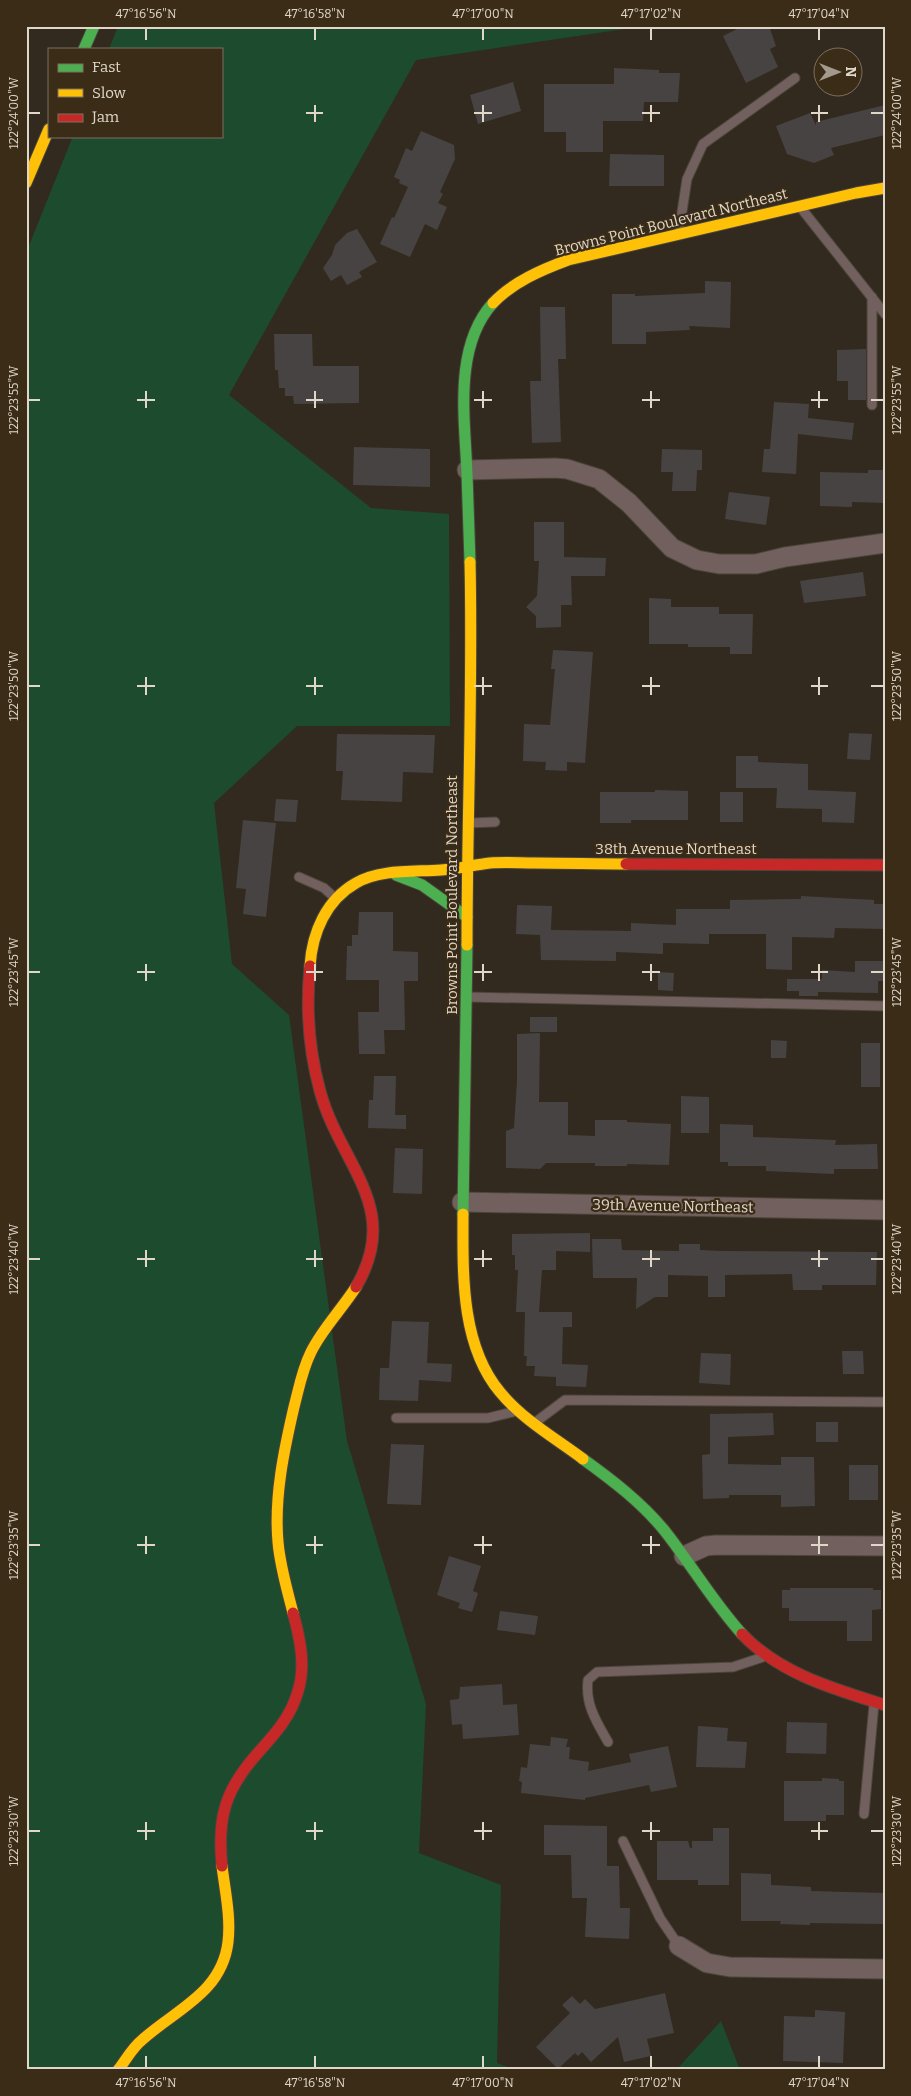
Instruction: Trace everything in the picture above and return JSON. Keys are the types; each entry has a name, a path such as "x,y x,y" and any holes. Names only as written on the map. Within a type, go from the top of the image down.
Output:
{"street":[{"path":"84,48 94,26"},
{"path":"26,182 48,131"},
{"name":"Browns Point Boulevard Northeast","path":"879,1703 815,1682 783,1666 759,1650 731,1622 667,1532 634,1500 518,1411 492,1382 473,1340 468,1317 465,1287 462,1202 467,997 467,824 471,605 464,408 467,368 473,337 478,324 498,298 534,272 568,260 856,193 885,188"},
{"path":"467,470 554,468 591,475 615,490 672,548 697,560 719,564 756,564 785,556 885,543"},
{"name":"38th Avenue Northeast","path":"118,2070 140,2042 195,2002 212,1982 223,1963 228,1917 220,1858 225,1804 239,1777 288,1718 301,1689 302,1663 297,1629 279,1557 278,1509 287,1438 304,1367 317,1342 354,1294 363,1277 372,1254 375,1229 371,1207 334,1128 321,1093 314,1059 309,1002 310,965 318,924 335,898 353,883 374,876 393,873 499,863 885,865"},
{"path":"393,873 422,885 467,917"},
{"name":"39th Avenue Northeast","path":"462,1202 885,1210"},
{"path":"684,1556 706,1546 716,1545 885,1546"},
{"path":"679,1946 707,1963 730,1967 885,1970"}],"lane":[{"path":"678,234 687,179 703,144 795,78"},
{"path":"799,206 885,314"},
{"path":"872,297 872,405"},
{"path":"467,824 496,822"},
{"path":"298,877 324,888 335,898"},
{"path":"467,997 885,1006"},
{"path":"534,1423 565,1400 885,1402"},
{"path":"396,1418 488,1418 518,1411"},
{"path":"608,1742 591,1713 586,1693 588,1680 597,1672 733,1668 768,1656"},
{"path":"864,1814 879,1703"},
{"path":"623,1842 660,1918 679,1946"}],"green space":[{"path":"118,26 645,26 416,60 229,395 371,508 449,514 450,726 297,726 214,803 232,964 289,1015 347,1441 426,1704 419,1853 501,1885 497,2063 515,2070 26,2070 26,253 72,138 222,138 222,48 109,48"},
{"path":"721,2021 740,2070 676,2070"}],"building":[{"path":"743,26 769,26 776,46 770,49 778,67 746,83 723,36"},
{"path":"614,68 659,70 659,73 680,73 678,102 644,102 643,121 603,121 603,152 566,152 566,132 544,132 544,84 614,84"},
{"path":"513,82 521,111 478,124 470,95"},
{"path":"885,105 885,135 831,148 834,155 814,163 787,154 776,126 810,113 816,125 816,122"},
{"path":"421,131 454,145 455,159 440,192 443,194 438,203 447,207 437,230 425,224 410,257 380,244 408,187 399,183 400,180 394,177 406,148 412,151"},
{"path":"610,154 664,155 664,186 609,186"},
{"path":"357,229 377,262 359,272 362,277 347,285 341,275 331,281 323,268 332,255 335,245 347,233"},
{"path":"705,281 731,282 730,328 689,326 690,330 646,332 646,344 612,344 612,294 635,294 635,296 705,293"},
{"path":"540,307 565,307 566,359 558,359 561,442 532,443 530,381 541,381"},
{"path":"274,334 312,334 313,366 359,366 359,403 294,404 293,396 285,396 285,388 279,388 278,370 275,370"},
{"path":"866,349 866,400 848,400 848,381 837,381 837,350"},
{"path":"774,402 809,404 808,418 854,423 852,440 798,434 796,474 762,472 764,449 770,449"},
{"path":"354,447 430,449 430,487 353,485"},
{"path":"662,449 702,450 702,470 697,470 696,491 672,491 673,472 661,472"},
{"path":"868,470 885,470 885,503 852,502 852,507 820,506 820,472 868,473"},
{"path":"729,492 770,497 766,525 725,519"},
{"path":"534,522 564,522 564,557 606,558 605,576 571,576 572,605 561,605 561,627 536,628 536,616 526,607 537,596 539,561 534,561"},
{"path":"863,572 866,596 804,603 800,581"},
{"path":"649,598 671,599 671,607 719,607 719,614 753,614 752,654 730,654 730,647 688,647 688,644 649,644"},
{"path":"553,650 593,652 585,763 567,762 567,771 545,770 546,762 523,761 524,724 550,725 555,669 551,669"},
{"path":"849,733 872,734 870,760 847,759"},
{"path":"337,734 435,735 433,773 403,772 402,802 341,800 343,771 336,771"},
{"path":"736,756 758,756 758,762 808,764 808,790 856,792 854,823 822,822 822,809 776,808 777,788 736,788"},
{"path":"655,790 688,791 688,820 631,820 631,823 600,823 600,792 655,792"},
{"path":"720,792 743,792 743,822 720,822"},
{"path":"276,799 298,800 296,822 274,821"},
{"path":"243,820 276,823 266,917 243,914 246,889 236,888"},
{"path":"801,896 874,900 874,904 885,904 885,929 835,928 834,938 792,937 792,970 766,969 766,934 709,934 709,944 663,943 663,954 616,952 616,961 541,960 540,935 516,934 517,905 552,906 551,930 631,931 631,923 676,925 676,909 730,909 730,900 801,899"},
{"path":"359,912 393,912 393,951 418,952 418,981 404,981 405,1030 384,1030 385,1054 359,1054 358,1012 379,1012 379,980 346,980 347,946 352,946 352,935 358,935"},
{"path":"855,961 885,961 885,981 878,981 878,993 818,992 818,996 799,996 799,991 787,991 787,979 822,979 822,970 855,972"},
{"path":"658,972 674,973 673,991 658,990"},
{"path":"530,1017 557,1017 557,1032 530,1032"},
{"path":"540,1033 539,1102 568,1102 568,1135 595,1136 595,1120 627,1120 627,1122 671,1124 669,1165 627,1164 627,1166 595,1166 595,1163 546,1163 540,1169 506,1168 506,1131 514,1128 517,1034"},
{"path":"771,1040 787,1041 786,1058 771,1058"},
{"path":"861,1043 880,1043 880,1087 861,1087"},
{"path":"374,1076 396,1076 395,1115 406,1115 406,1129 368,1128 369,1100 373,1100"},
{"path":"681,1096 709,1097 709,1133 681,1133"},
{"path":"720,1124 753,1125 753,1137 836,1140 835,1145 877,1144 878,1169 834,1169 834,1174 766,1171 766,1166 728,1166 728,1162 720,1162"},
{"path":"395,1148 423,1149 422,1194 393,1193"},
{"path":"590,1233 590,1252 556,1251 556,1270 542,1270 539,1312 572,1312 572,1327 563,1327 562,1364 588,1365 586,1387 556,1386 556,1377 534,1376 535,1366 526,1366 527,1356 524,1356 525,1312 516,1312 518,1270 515,1270 515,1255 512,1255 512,1234"},
{"path":"592,1239 621,1239 622,1250 679,1251 679,1244 700,1244 700,1250 721,1251 877,1252 876,1285 822,1285 822,1290 793,1290 792,1274 725,1275 725,1297 708,1297 708,1276 668,1275 668,1297 655,1297 636,1309 637,1278 593,1278"},
{"path":"392,1321 429,1322 427,1363 452,1364 451,1382 419,1380 418,1401 379,1400 380,1368 389,1368"},
{"path":"842,1351 863,1351 864,1374 843,1374"},
{"path":"701,1353 731,1354 730,1385 699,1383"},
{"path":"773,1413 774,1435 728,1437 728,1464 781,1465 781,1457 814,1457 815,1506 781,1507 781,1495 729,1495 729,1498 703,1499 702,1455 710,1454 710,1414"},
{"path":"816,1422 838,1422 838,1442 816,1442"},
{"path":"391,1444 424,1445 421,1505 387,1504"},
{"path":"849,1465 878,1465 878,1500 849,1500"},
{"path":"449,1556 481,1566 473,1591 478,1593 472,1612 458,1608 460,1603 437,1595"},
{"path":"790,1588 873,1588 873,1590 881,1590 881,1609 872,1610 872,1641 847,1641 847,1621 789,1621 789,1608 782,1608 782,1590 790,1590"},
{"path":"500,1611 538,1616 535,1635 497,1630"},
{"path":"502,1684 503,1705 517,1704 519,1735 463,1739 462,1724 452,1725 450,1700 459,1699 460,1687"},
{"path":"787,1722 827,1723 826,1754 786,1753"},
{"path":"698,1726 728,1728 727,1741 747,1742 745,1768 696,1767"},
{"path":"551,1737 568,1739 566,1747 570,1747 569,1759 589,1762 588,1771 631,1762 629,1754 668,1746 677,1787 651,1792 649,1785 585,1798 585,1800 521,1793 522,1782 519,1781 521,1767 527,1768 530,1744 550,1746"},
{"path":"822,1778 844,1781 844,1815 826,1815 826,1821 784,1821 784,1781 822,1781"},
{"path":"544,1825 607,1826 607,1866 619,1866 620,1908 630,1908 629,1939 585,1937 587,1898 572,1898 571,1855 544,1855"},
{"path":"713,1828 729,1828 729,1885 698,1885 698,1880 657,1880 657,1841 688,1841 690,1848 692,1848 692,1841 713,1841"},
{"path":"741,1873 771,1874 771,1885 811,1887 811,1891 885,1893 885,1924 810,1923 810,1925 780,1924 781,1921 741,1921"},
{"path":"665,1993 674,2033 647,2039 651,2056 624,2062 618,2037 591,2062 582,2052 578,2056 575,2053 558,2069 536,2047 570,2013 562,2005 572,1996 580,2004 585,1999 595,2009"},
{"path":"815,2010 845,2012 843,2063 783,2061 784,2016 815,2017"}],"traffic: fast":[{"path":"84,48 94,26"},
{"path":"470,562 464,384 472,341 480,321 493,303"},
{"path":"396,875 422,885 467,917"},
{"path":"463,1214 467,945"},
{"path":"583,1459 646,1510 664,1530 721,1609 742,1634"}],"traffic: slow":[{"path":"26,183 48,131"},
{"path":"493,303 518,283 538,272 568,260 856,193 885,188"},
{"path":"467,945 471,658 470,562"},
{"path":"310,966 314,941 322,918 336,898 356,883 376,875 490,863 626,864"},
{"path":"463,1214 466,1307 477,1352 487,1373 500,1392 519,1411 583,1459"},
{"path":"293,1613 280,1560 277,1525 277,1508 287,1440 299,1386 308,1359 321,1335 356,1287"},
{"path":"118,2070 138,2043 195,1999 217,1975 224,1960 229,1933 222,1866"}],"traffic: jam":[{"path":"626,864 885,865"},
{"path":"310,966 308,997 309,1029 316,1076 329,1117 363,1187 371,1209 373,1233 369,1259 356,1287"},
{"path":"222,1866 222,1819 231,1793 246,1767 276,1733 291,1709 298,1691 302,1662 300,1642 293,1613"},
{"path":"742,1634 757,1648 790,1670 827,1686 885,1705"}]}
